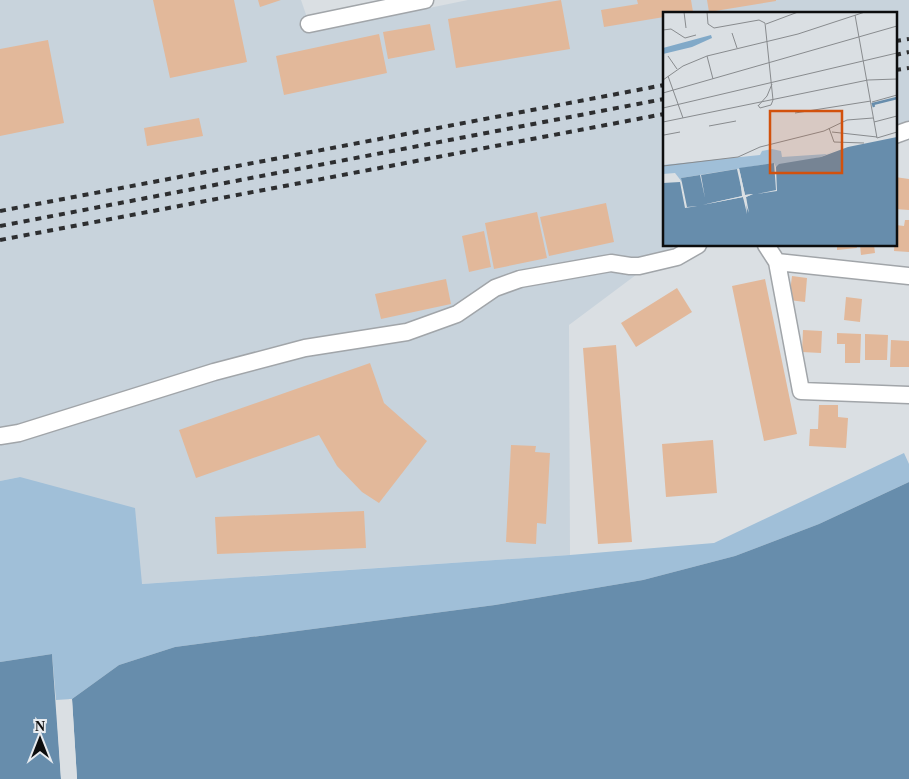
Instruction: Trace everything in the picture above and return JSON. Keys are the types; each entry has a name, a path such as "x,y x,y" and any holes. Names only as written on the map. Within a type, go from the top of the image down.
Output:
{"street":[{"path":"309,24 425,0"},
{"path":"896,135 909,130"},
{"path":"0,436 19,433 214,372 305,348 407,332 457,314 495,288 520,279 611,263 639,266 677,256 696,246"},
{"path":"767,246 777,262 801,391 909,394"},
{"path":"777,262 909,276"}],"shaded area":[{"path":"0,0 301,0 312,32 468,0 909,0 909,121 896,126 896,12 663,12 663,246 675,246 569,325 570,555 141,584 20,477 0,481"},
{"path":"904,453 909,464 909,482 819,524 735,556 643,580 495,605 175,647 119,665 72,699 56,700 52,654 0,662 0,481 20,477 135,508 142,584 570,555 714,543"},
{"path":"909,482 909,779 77,779 72,699 119,665 175,647 495,605 643,580 735,556 819,524"},
{"path":"52,654 61,779 0,779 0,662"}],"pier":[{"path":"69,699 72,699 77,779 75,779"},
{"path":"56,700 58,700 63,779 61,779"}],"building":[{"path":"153,0 234,0 247,62 170,78"},
{"path":"258,0 281,0 260,7"},
{"path":"561,0 570,49 456,68 448,19"},
{"path":"637,0 691,0 693,12 663,12 663,17 604,27 601,10 638,4"},
{"path":"707,0 776,0 776,1 709,12"},
{"path":"430,24 435,50 388,59 383,32"},
{"path":"379,34 387,73 284,95 276,56"},
{"path":"48,40 64,123 0,136 0,49"},
{"path":"199,118 203,136 147,146 144,128"},
{"path":"896,177 909,179 909,210 896,209"},
{"path":"606,203 614,242 549,256 540,217"},
{"path":"537,212 547,258 494,269 485,223"},
{"path":"905,220 909,220 909,252 894,251 896,246 896,225 904,226"},
{"path":"484,231 491,267 469,272 462,236"},
{"path":"837,246 856,246 857,248 837,250"},
{"path":"860,246 874,246 875,253 861,255"},
{"path":"792,276 807,278 805,302 789,300"},
{"path":"446,279 451,304 381,319 375,294"},
{"path":"765,279 797,434 764,441 732,286"},
{"path":"677,288 692,312 636,347 621,323"},
{"path":"846,297 862,299 860,322 844,320"},
{"path":"803,330 822,331 821,353 802,352"},
{"path":"837,333 861,334 860,363 845,363 845,344 837,344"},
{"path":"865,334 888,335 887,360 865,360"},
{"path":"891,340 909,341 909,367 890,367"},
{"path":"616,345 632,542 598,544 583,348"},
{"path":"370,363 384,403 427,441 379,503 362,492 337,466 319,435 196,478 179,430"},
{"path":"819,405 838,405 838,417 848,418 846,448 809,446 810,429 818,429"},
{"path":"713,440 717,493 666,497 662,444"},
{"path":"511,445 536,446 535,452 550,453 546,524 537,523 536,544 506,542"},
{"path":"364,511 366,548 217,554 215,517"}],"railway":[{"path":"896,41 909,39"},
{"path":"896,55 909,52"},
{"path":"896,70 909,68"},
{"path":"0,211 663,85"},
{"path":"0,226 663,99"},
{"path":"0,240 663,114"}]}
